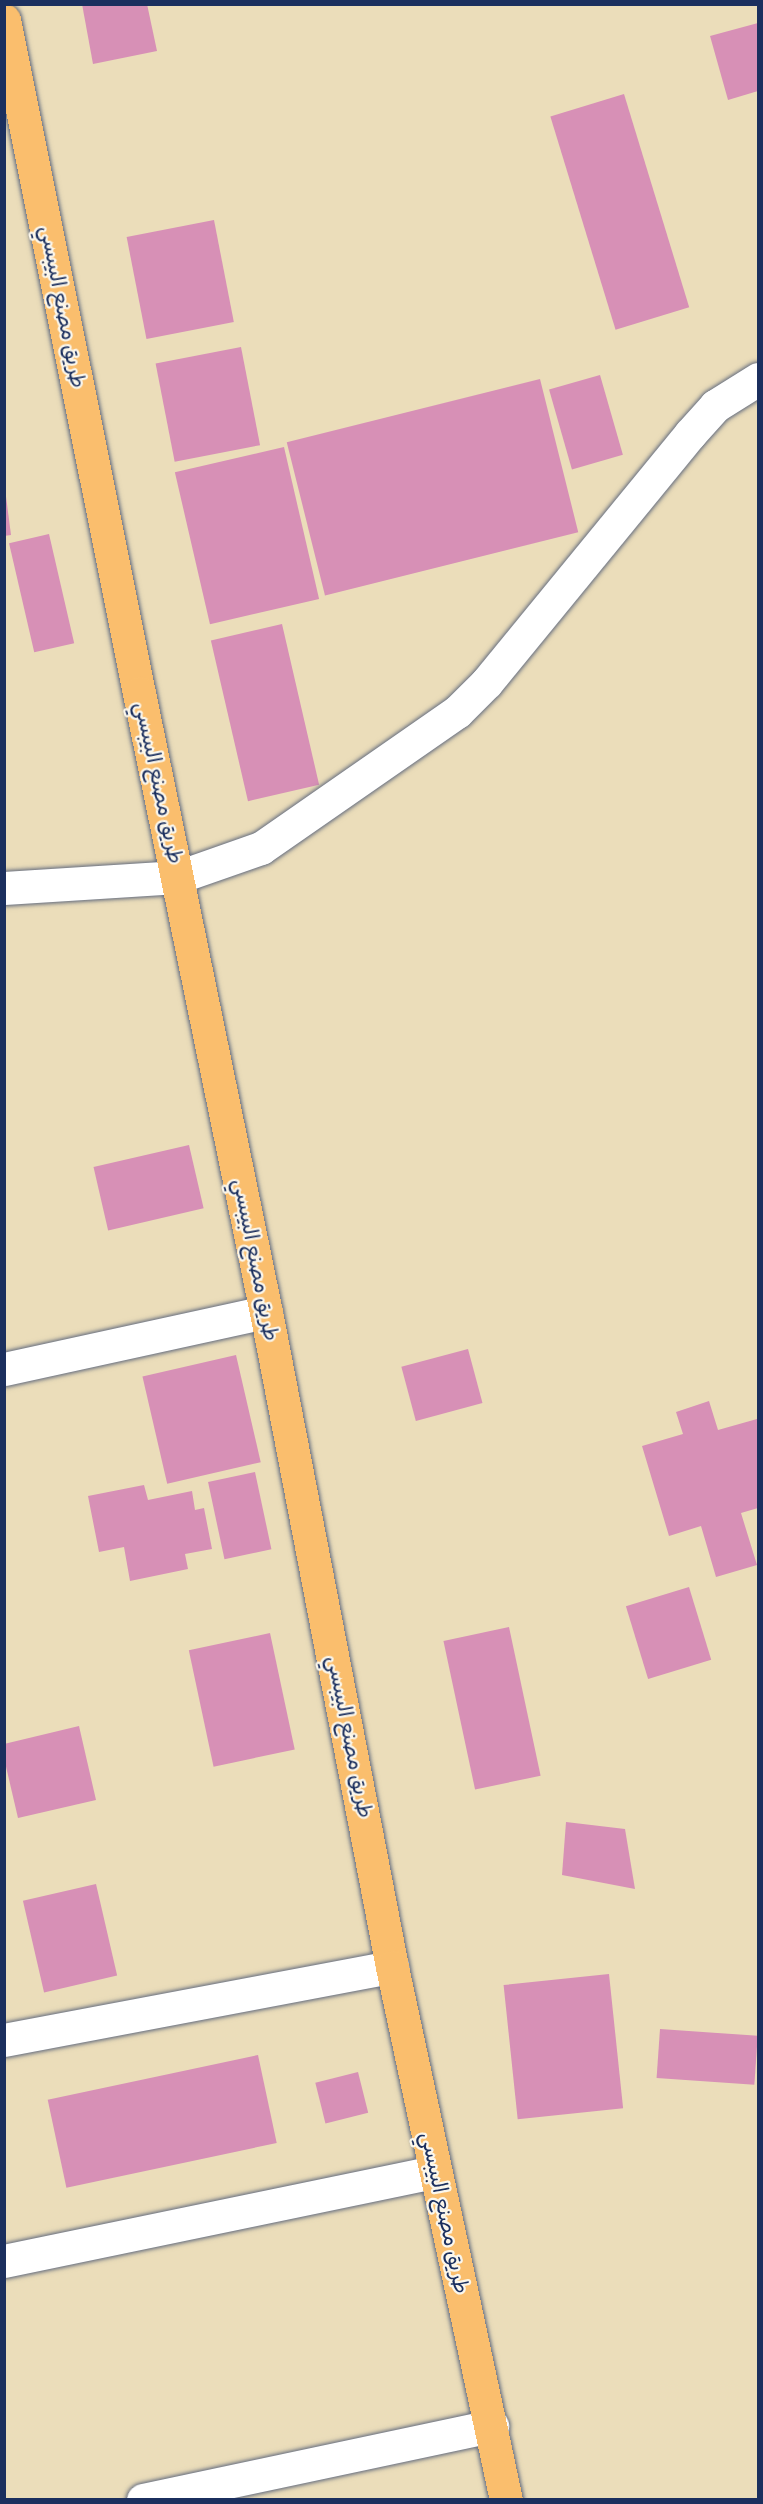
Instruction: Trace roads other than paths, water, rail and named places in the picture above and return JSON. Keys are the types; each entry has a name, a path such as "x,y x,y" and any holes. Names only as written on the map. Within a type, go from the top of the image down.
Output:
{"main road":[{"name":"طريق مصنع البيبسي","path":"4,20 136,682 266,1312 392,1967 434,2172 492,2427 506,2499"}],"street":[{"path":"4,888 178,877 261,848 457,712 487,682 715,406 759,379"},
{"path":"4,1369 266,1312"},
{"path":"4,2040 392,1967"},
{"path":"4,2261 434,2172"},
{"path":"143,2499 492,2427"}]}
